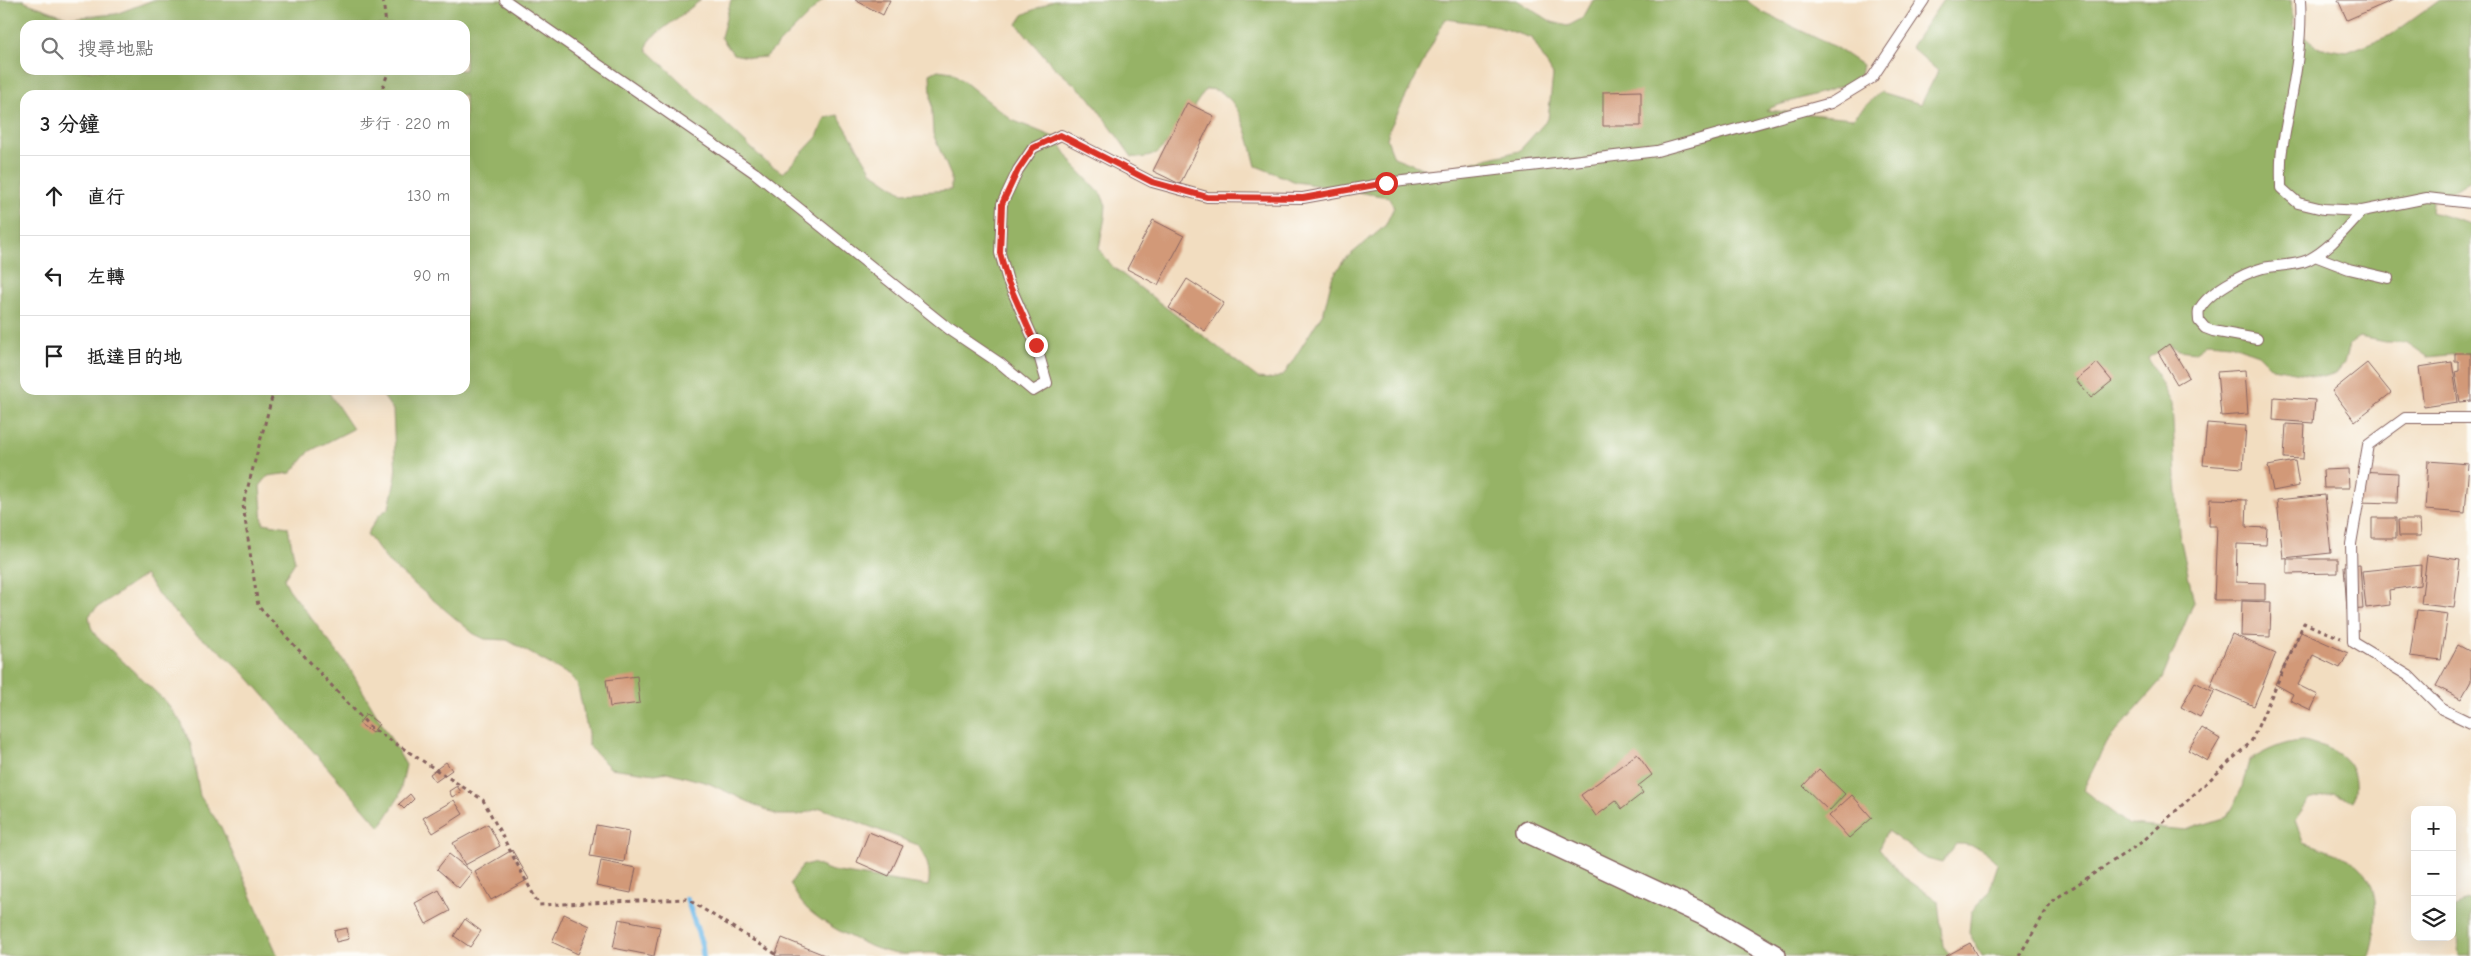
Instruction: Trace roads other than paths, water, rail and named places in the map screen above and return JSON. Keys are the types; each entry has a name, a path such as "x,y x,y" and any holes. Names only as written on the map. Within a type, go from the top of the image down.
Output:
{"street":[{"path":"1528,832 1705,915 1775,956"}],"lane":[{"path":"505,0 755,173 949,328 1001,364 1033,391 1047,383 1036,345 1008,282 1000,253 1002,204 1018,170 1033,148 1060,135 1152,182 1207,197 1242,198 1303,198 1386,183 1657,151 1830,103 1872,78 1924,0"},
{"path":"2300,0 2301,24 2294,88 2282,152 2281,188 2298,203 2323,209 2362,211 2427,198 2471,203"},
{"path":"2257,339 2205,328 2199,321 2199,310 2211,296 2233,280 2261,269 2305,261 2315,256 2333,242 2362,211"},
{"path":"2315,256 2349,269 2388,278"},
{"path":"2471,418 2405,418 2368,445 2351,544 2353,642 2410,676 2442,709 2471,723"}],"waterway":[{"path":"687,899 702,945 703,956"}]}
